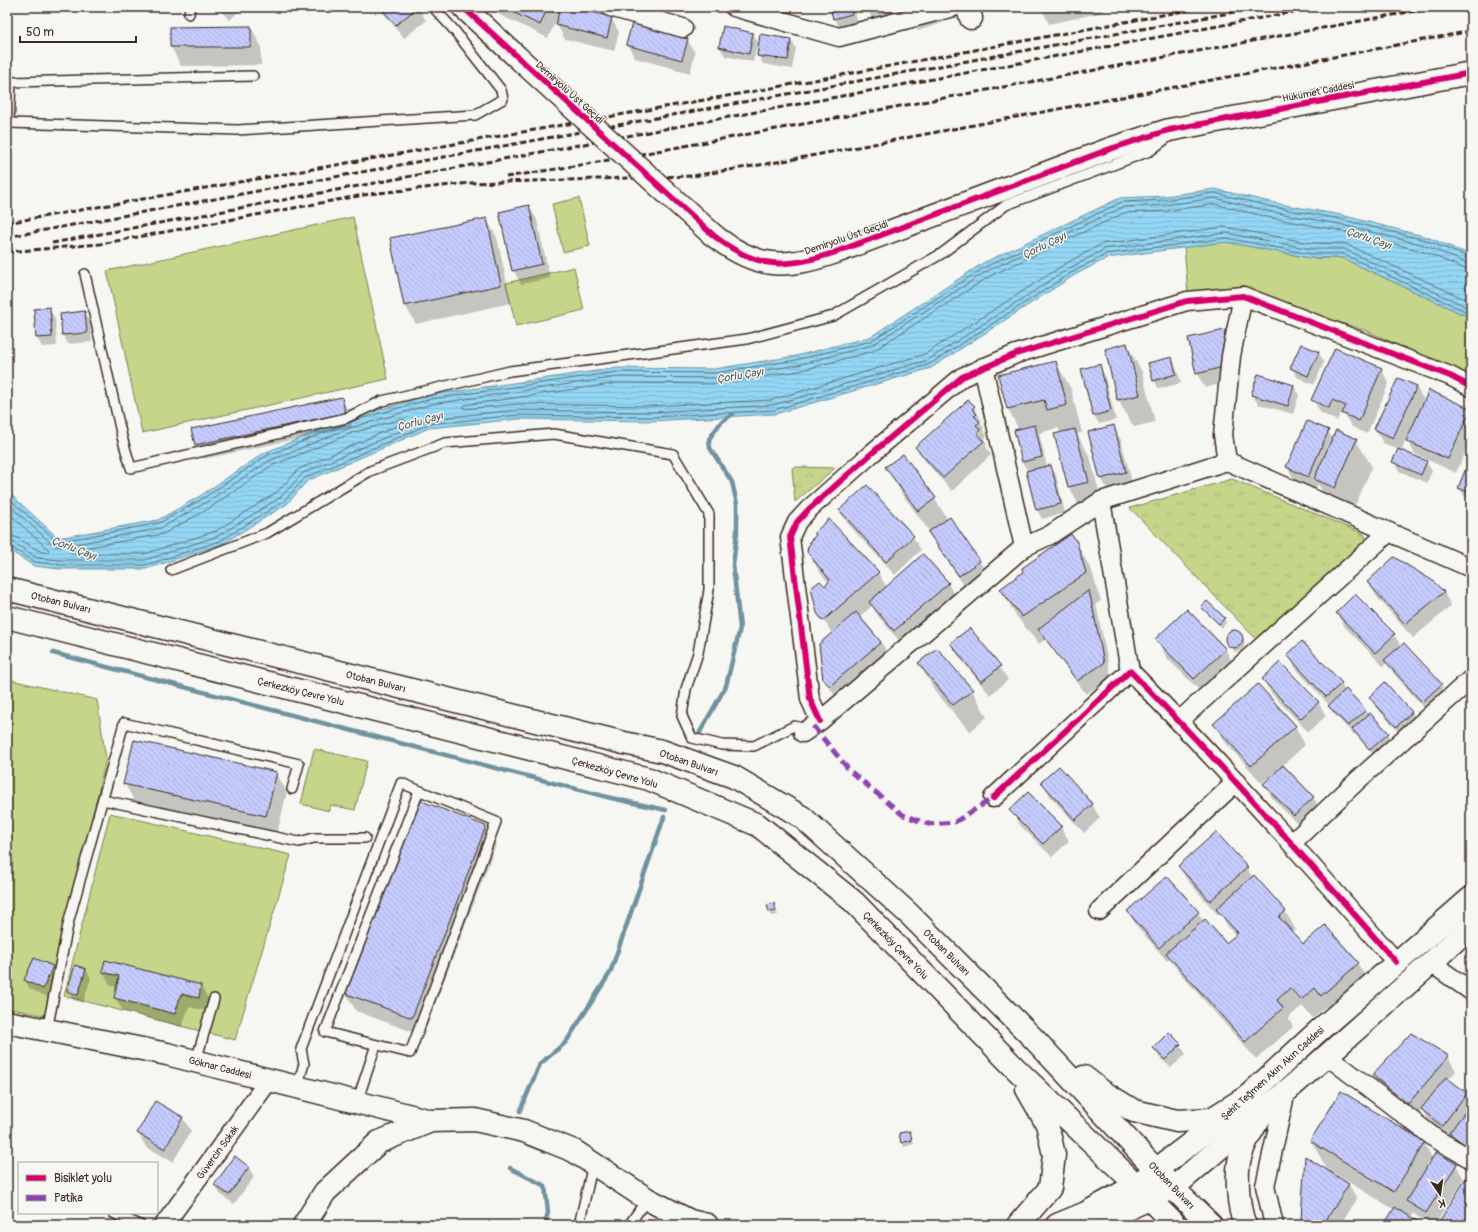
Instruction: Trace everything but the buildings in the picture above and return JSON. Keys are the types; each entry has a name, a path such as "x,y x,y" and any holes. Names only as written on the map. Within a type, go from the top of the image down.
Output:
{"main road":[{"name":"Demiryolu Üst Geçidi","path":"463,7 714,236 730,248 764,262 780,264 813,260 1110,149 1175,129"},
{"name":"Hükümet Caddesi","path":"1175,129 1471,73"},
{"name":"Otoban Bulvarı","path":"7,589 624,744 662,751 734,777 802,817 909,914 1035,1040 1172,1188 1211,1225"},
{"name":"Çerkezköy Çevre Yolu","path":"7,617 649,779 758,825 854,902 1015,1068 1142,1192"},
{"name":"Şehit Teğmen Akın Akın Caddesi","path":"1142,1192 1156,1170 1167,1160 1203,1134 1248,1096 1396,962 1471,898"},
{"name":"Şehit Teğmen Akın Akın Caddesi","path":"1057,1225 1142,1192 1172,1188 1286,1091 1431,964 1471,926"},
{"name":"Göknar Caddesi","path":"7,1022 196,1061 431,1121"},
{"path":"1035,1040 1103,1092 1134,1111 1176,1121 1211,1119 1248,1096"},
{"path":"1015,1068 1047,1124 1054,1155 1050,1188 1018,1225"},
{"path":"1245,1225 1239,1200 1238,1180 1240,1155 1252,1129 1266,1107"},
{"path":"304,1225 325,1192 379,1142 431,1121 475,1120 524,1131 574,1151 647,1199 690,1222 707,1225"},
{"path":"1094,1225 1123,1210 1142,1192 1175,1225"}],"street":[{"path":"610,7 683,28"},
{"path":"734,7 839,38 964,11"},
{"path":"1227,461 1223,435 1231,356 1243,296"},
{"path":"810,728 810,699 790,537 797,522 809,509 962,377 1016,354 1187,301 1243,296 1450,376 1471,387"},
{"path":"983,367 1024,548"},
{"path":"810,728 1024,548 1050,535 1101,502 1227,461 1471,568"},
{"path":"1101,502 1130,671 1180,721 1292,843 1396,962"},
{"path":"1180,721 1389,532"},
{"path":"993,798 1130,671"},
{"path":"1292,843 1358,780 1471,679"},
{"path":"1099,911 1236,782"},
{"path":"1431,964 1471,991"},
{"path":"1327,1054 1334,1061 1436,1138 1471,1159"},
{"name":"Güvercin Sokak","path":"164,1225 269,1080"},
{"path":"1274,1225 1265,1186 1286,1091"}],"lane":[{"path":"253,76 11,82 9,123 238,130 475,115 503,99 501,90 454,30 433,7"},
{"path":"86,274 130,468 346,418 382,401 510,371 747,339 833,316 941,254 1006,204 1150,151 1175,129"},
{"path":"171,570 267,533 370,470 445,443 554,434 673,454 709,514 709,590 698,653 686,689 682,716 692,738 722,745 754,746 794,726 810,728"},
{"path":"47,1030 69,920 124,723 299,764 292,790"},
{"path":"297,1087 304,1064 301,1048 400,783 420,790 496,822 410,1053 325,1032 420,790"},
{"path":"103,800 299,842 314,838 365,838"},
{"path":"196,1061 214,999"},
{"path":"357,1102 376,1045"},
{"path":"579,1225 593,1163"},
{"path":"629,1225 647,1199"},
{"path":"114,1214 140,1225"}],"green space":[{"path":"579,198 590,246 563,252 552,204"},
{"path":"353,217 388,379 142,433 107,271"},
{"path":"1226,242 1310,258 1342,258 1471,318 1471,378 1367,331 1281,304 1188,293 1184,247"},
{"path":"574,267 584,310 516,326 506,283"},
{"path":"792,468 835,468 795,502"},
{"path":"1232,479 1364,534 1367,540 1256,639 1130,508"},
{"path":"7,679 97,700 106,759 46,1016 7,1008"},
{"path":"314,749 367,761 355,810 331,805 329,811 301,804"},
{"path":"110,813 291,855 235,1040 64,996"}],"water":[{"name":"Çorlu Çayı","path":"1215,189 1274,203 1341,215 1427,237 1471,255 1471,318 1342,258 1310,258 1226,242 1107,258 1073,276 931,368 775,414 651,421 519,419 429,428 307,481 287,504 222,544 146,569 60,569 34,566 7,549 7,491 58,538 158,520 200,496 264,453 347,419 430,395 617,368 714,369 796,356 870,337 983,263 1120,198 1165,196"}],"waterway":[{"path":"700,732 726,686 740,628 733,565 737,532 737,504 732,482 710,448 709,439 721,422 733,414"},
{"path":"53,653 611,798 666,810"},
{"path":"520,1111 540,1064 566,1042 610,973 664,817"},
{"path":"510,1168 545,1186 548,1212 545,1225"}],"railway":[{"path":"7,223 761,90 1205,7"},
{"path":"7,237 1262,7"},
{"path":"52,243 1320,7"},
{"path":"506,177 587,164 1436,7"},
{"path":"7,252 100,244 369,194 470,183 693,176 789,160 1471,31"}],"marked path":[{"path":"813,726 850,771 903,815 928,824 955,822 993,798"}],"cycle path":[{"path":"463,7 713,235 744,255 772,263 802,261 836,252 1110,149 1169,130 1471,73"},
{"path":"820,721 810,699 790,537 797,522 809,509 962,377 1016,354 1187,301 1243,296 1450,376 1471,387"},
{"path":"993,798 1130,671 1199,742 1266,815 1396,962"}]}
